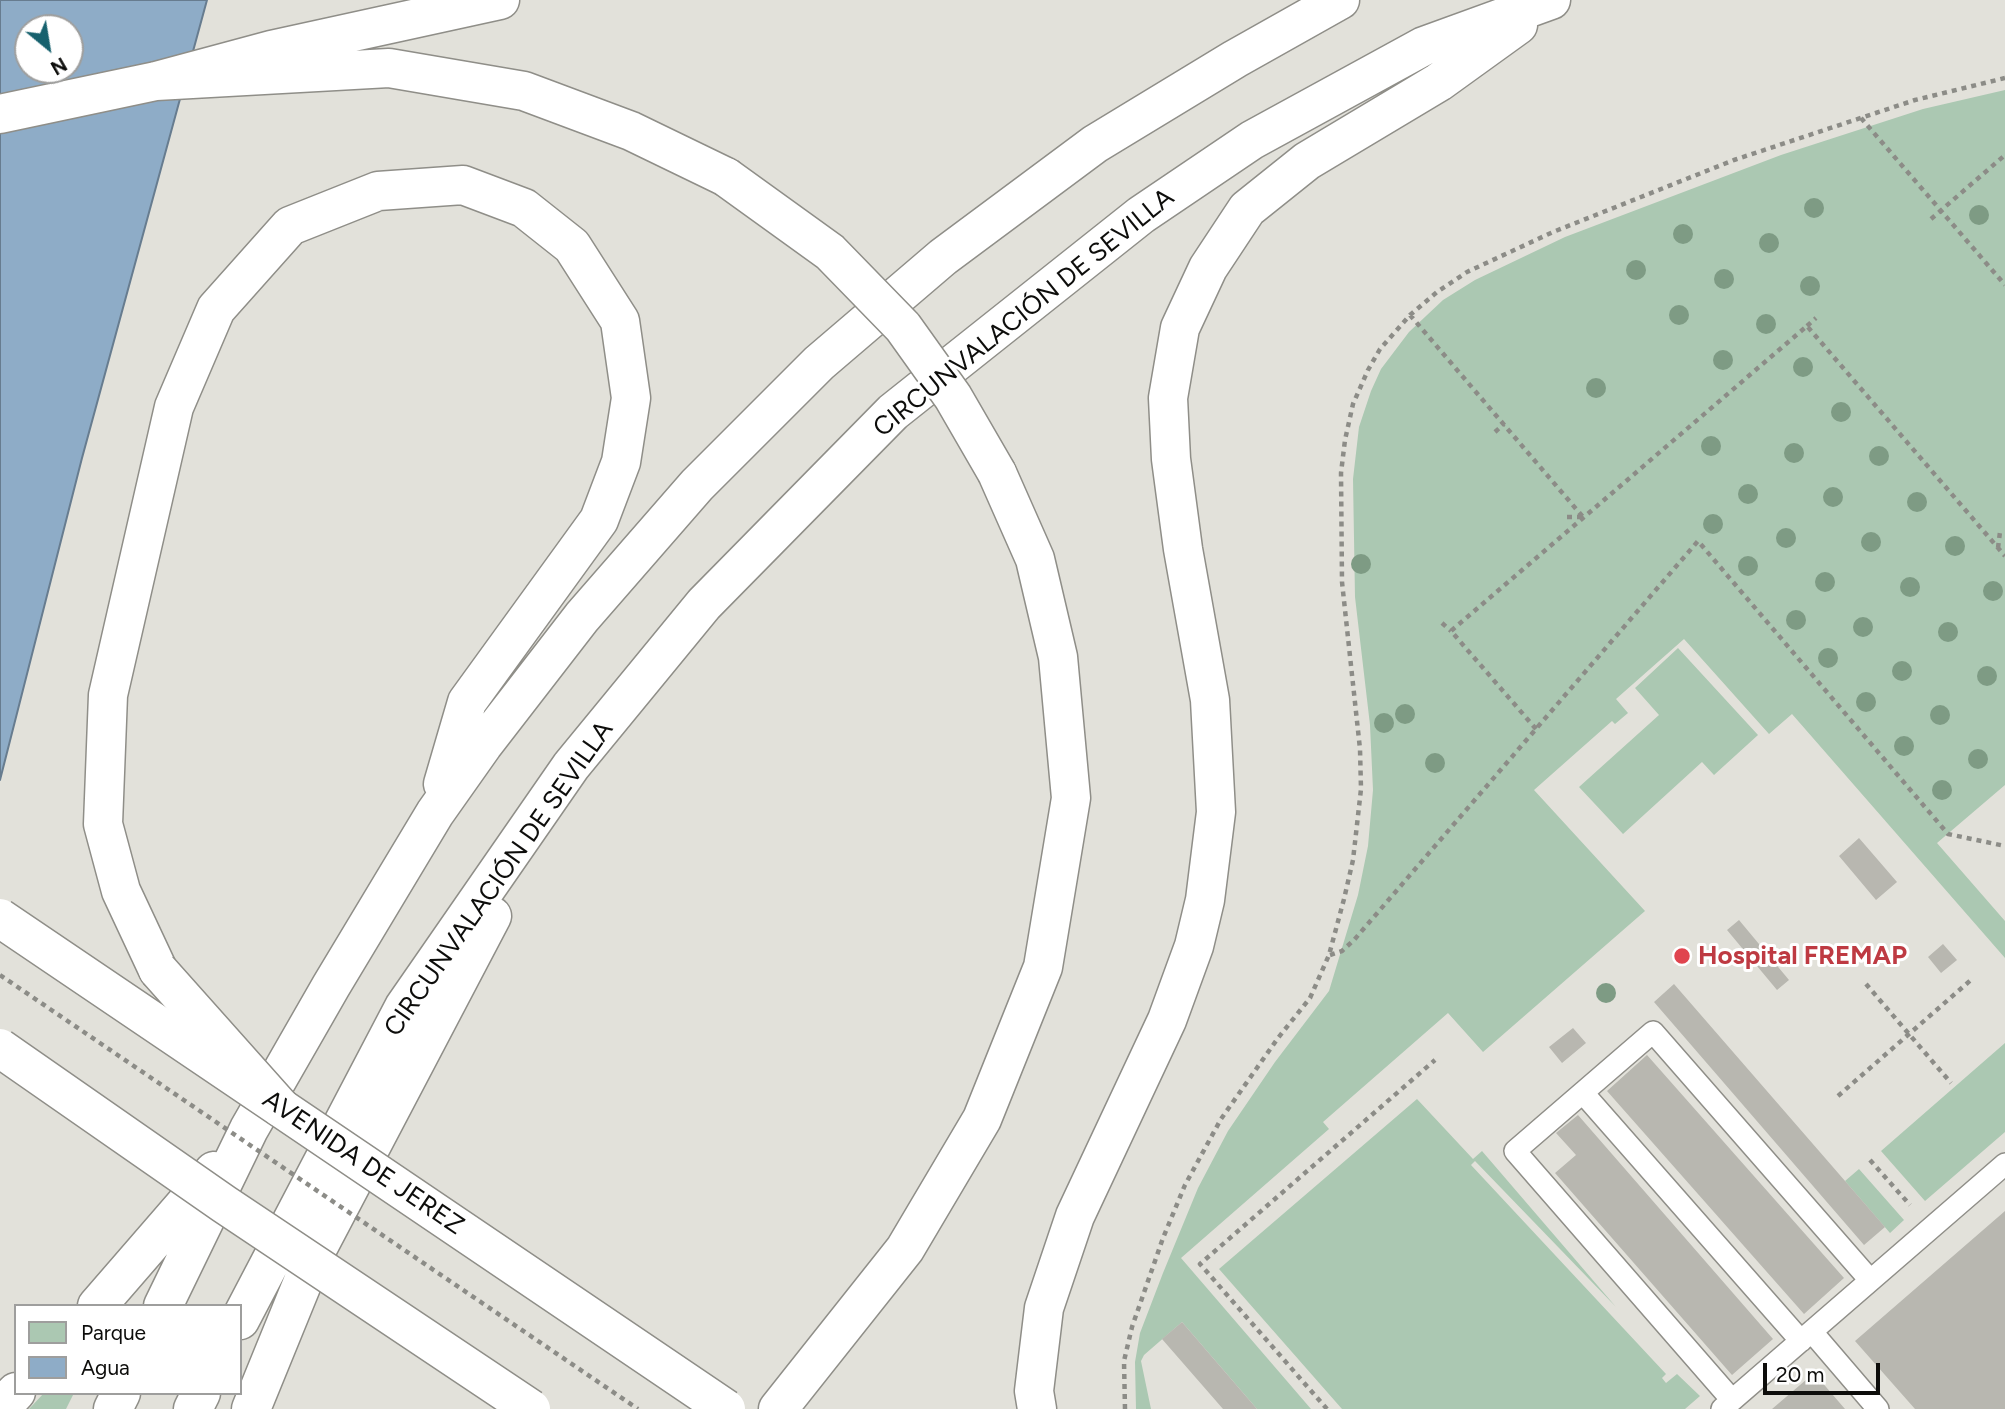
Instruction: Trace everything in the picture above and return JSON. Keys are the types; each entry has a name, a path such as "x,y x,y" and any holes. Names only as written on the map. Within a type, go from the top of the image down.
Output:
{"main road":[{"path":"0,114 156,81 271,50 500,0"},
{"path":"164,1304 249,1129 435,813 582,617 697,485 819,363 943,257 1095,144 1235,59 1340,0"},
{"path":"1037,1409 1034,1391 1044,1308 1074,1216 1167,1020 1194,946 1205,900 1216,812 1210,701 1183,550 1171,459 1168,398 1180,328 1208,268 1247,209 1307,160 1439,82 1552,0"},
{"name":"CIRCUNVALACIÓN DE SEVILLA","path":"242,1316 404,1007 571,766 704,604 892,412 1141,215 1252,140 1424,46 1552,0"},
{"path":"156,81 389,68 524,91 631,131 726,177 830,252 903,327 953,397 997,472 1035,559 1058,657 1071,798 1044,967 982,1119 905,1249 778,1409"},
{"path":"281,1108 158,970 121,891 103,824 108,695 174,407 216,309 290,226 378,191 463,185 524,208 572,246 620,321 631,398 621,461 599,520 467,702 435,813"},
{"path":"251,1409 313,1257 571,766"},
{"name":"AVENIDA DE JEREZ","path":"0,918 726,1409"},
{"path":"0,1048 236,1212 531,1409"},
{"path":"99,1304 249,1129"},
{"path":"0,1409 14,1394"}],"lane":[{"path":"1870,1280 1653,1031 1515,1152 1727,1405 2005,1164"},
{"path":"1583,1093 1806,1336 1878,1409"}],"path":[{"path":"1125,1409 1124,1361 1132,1327 1185,1185 1221,1119 1310,998 1329,956 1353,860 1361,789 1360,749 1342,582 1340,514 1345,440 1353,404 1380,349 1410,315 1437,292 1467,272 1542,237 1695,174 1960,87 2005,78"},
{"path":"1861,118 2005,285"},
{"path":"1931,219 2005,155"},
{"path":"1410,315 1583,517"},
{"path":"1451,631 1816,318"},
{"path":"1807,326 2005,556"},
{"path":"1496,432 1504,424"},
{"path":"1567,517 1583,517"},
{"path":"1998,549 2000,532"},
{"path":"1329,956 1342,951 1354,940 1698,541 1948,835 2005,846"},
{"path":"1998,549 2005,543"},
{"path":"1442,623 1536,729"},
{"path":"0,975 638,1409"},
{"path":"1838,1096 1972,979"},
{"path":"1866,984 1951,1083"},
{"path":"1327,1409 1200,1264 1436,1060"},
{"path":"1870,1160 1915,1211"}],"green space":[{"path":"2005,90 2005,785 1937,843 2005,921 2005,958 1792,714 1769,734 1684,639 1616,699 1628,713 1615,724 1612,721 1534,790 1645,911 1483,1052 1448,1013 1323,1122 1329,1129 1181,1258 1311,1409 1257,1409 1182,1322 1144,1355 1141,1361 1151,1409 1136,1409 1135,1362 1140,1333 1198,1188 1228,1131 1275,1062 1329,991 1358,895 1368,846 1373,790 1370,725 1355,597 1353,479 1359,427 1381,369 1409,332 1443,300 1475,280 1565,237 1781,155 1923,109"},
{"path":"1678,648 1758,735 1714,775 1702,762 1623,834 1579,787 1659,715 1635,688"},
{"path":"2005,1043 2005,1132 1925,1201 1881,1151"},
{"path":"1417,1099 1473,1159 1482,1151 1616,1307 1475,1161 1471,1165 1666,1374 1662,1378 1666,1383 1677,1374 1700,1396 1685,1409 1342,1409 1219,1269"},
{"path":"1859,1169 1904,1220 1890,1233 1845,1181"},
{"path":"42,1395 73,1395 66,1409 29,1409"}],"water":[{"path":"0,0 207,0 82,458 0,780"}],"building":[{"path":"1859,838 1897,882 1876,900 1839,856"},
{"path":"1739,920 1789,980 1777,990 1727,930"},
{"path":"1943,944 1957,960 1941,973 1928,957"},
{"path":"1674,984 1885,1227 1864,1245 1654,1002"},
{"path":"1573,1028 1586,1043 1562,1063 1549,1047"},
{"path":"1647,1055 1844,1278 1804,1314 1607,1091"},
{"path":"1578,1115 1773,1339 1732,1375 1555,1173 1576,1155 1556,1133"},
{"path":"2005,1211 2005,1409 1915,1409 1855,1341"},
{"path":"1182,1322 1257,1409 1223,1409 1162,1339"},
{"path":"1814,1373 1845,1409 1772,1409"}],"place":[{"name":"Hospital FREMAP","path":"1682,956"}]}
